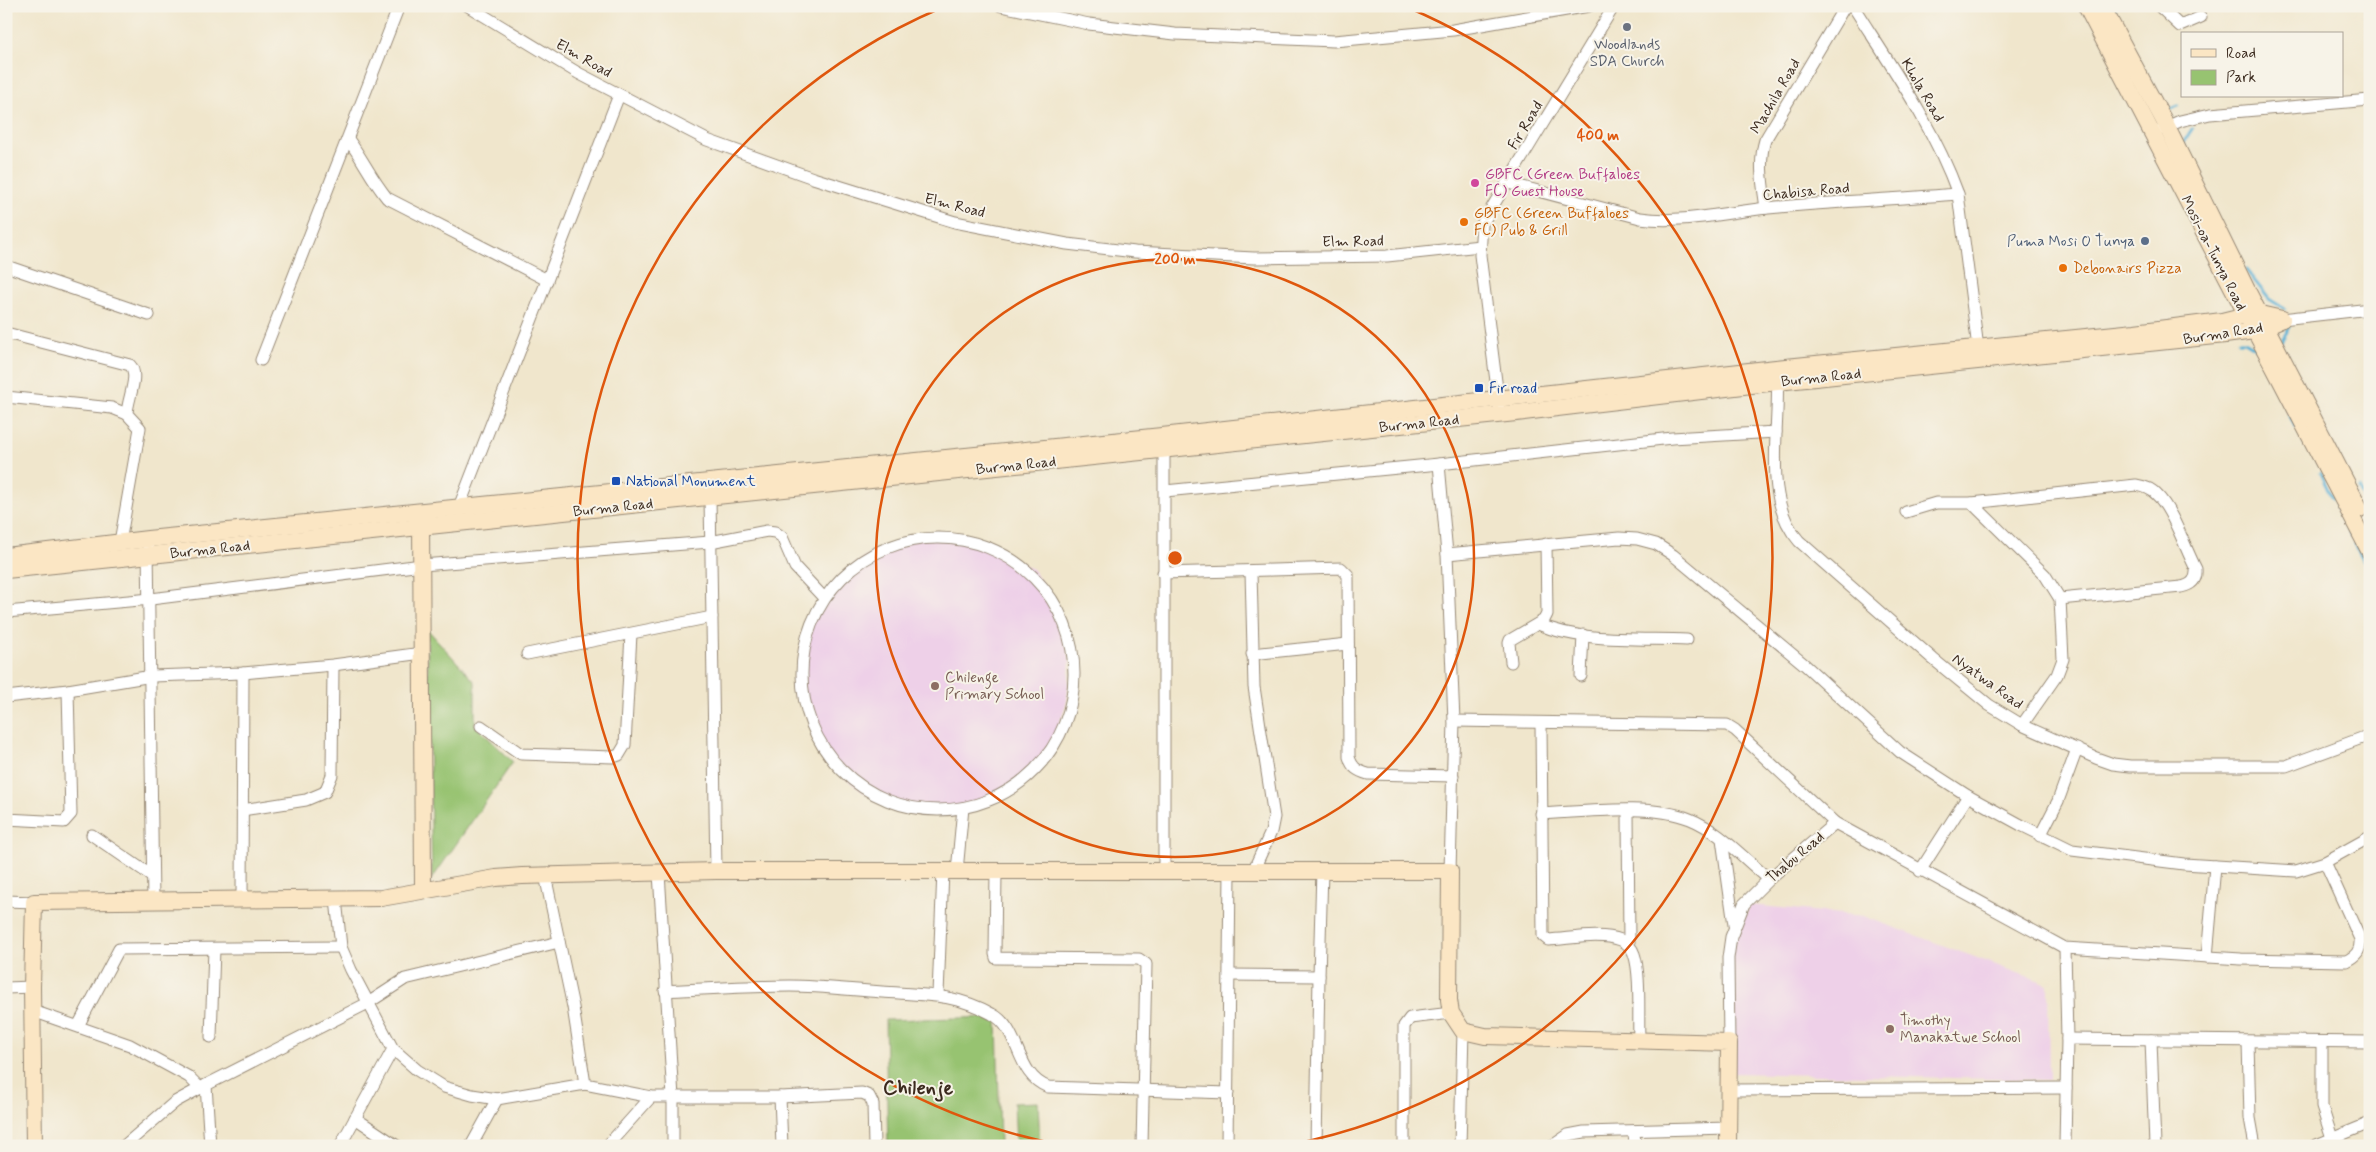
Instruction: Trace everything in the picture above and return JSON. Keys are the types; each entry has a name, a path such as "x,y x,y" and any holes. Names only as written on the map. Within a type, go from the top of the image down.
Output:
{"main road":[{"name":"Mosi-oa-Tunya Road","path":"2086,6 2160,130"},
{"name":"Mosi-oa-Tunya Road","path":"2102,6 2160,130 2370,552"},
{"name":"Burma Road","path":"6,556 148,539 710,497 1164,450 1499,407 2282,319"},
{"name":"Burma Road","path":"1777,375 1978,348 2222,321 2257,322"},
{"name":"Mosi-oa-Tunya Road","path":"2257,322 2370,528"},
{"name":"Burma Road","path":"6,570 149,556 421,519 459,507 1499,407"},
{"path":"421,519 423,890"},
{"path":"34,1146 32,987 34,902 381,898 496,878 716,871 1450,871 1449,1000 1451,1013 1463,1031 1485,1036 1729,1043"},
{"name":"Thabu Road","path":"1728,1146 1729,1043"}],"street":[{"path":"261,360 399,6"},
{"name":"Elm Road","path":"468,6 578,73 707,140 777,166 955,222 1058,243 1136,252 1254,258 1387,256 1480,246"},
{"path":"1001,6 1089,24 1175,34 1334,41 1453,30 1589,6"},
{"name":"Fir Road","path":"1499,407 1480,246 1482,224 1614,6"},
{"name":"Machila Road","path":"1766,208 1761,164 1761,153 1765,140 1845,6"},
{"name":"Khola Road","path":"1853,6 1888,60 1942,153 1958,194"},
{"path":"2158,6 2180,26 2201,17"},
{"path":"459,507 619,95"},
{"path":"2160,130 2210,114 2370,100"},
{"path":"348,139 387,198 547,280"},
{"name":"Chabisa Road","path":"1508,183 1640,218 1658,221 1679,221 1766,208 1958,194"},
{"path":"1958,194 1978,348"},
{"path":"6,266 149,315"},
{"path":"2282,319 2370,309"},
{"path":"6,333 130,365 135,374 127,403 127,414"},
{"name":"Nyatwa Road","path":"1777,375 1778,503 1788,529 1813,554 1933,659 1990,705 2022,725 2113,764 2130,766 2286,766 2368,738"},
{"path":"6,397 112,408 127,414 140,428 120,542"},
{"path":"1165,490 1440,464 1672,438 1776,432"},
{"path":"1164,450 1164,872"},
{"path":"1440,464 1447,554 1454,721 1450,871"},
{"path":"1906,512 1936,503 1972,503 2136,485 2148,488 2157,494 2169,512 2196,570 2192,582 2181,587 2060,599"},
{"path":"710,497 716,871"},
{"path":"1972,503 2045,575 2060,599 2063,659 2056,675 2022,725"},
{"path":"6,612 150,599 422,565 710,542 768,530 782,537 795,567 824,598"},
{"path":"1447,554 1619,538 1638,539 1656,544 1694,571 1805,665 1869,722 1891,746 1968,796 2040,836 2080,852 2215,866 2296,871 2325,862 2370,837"},
{"path":"148,539 152,676 153,901"},
{"path":"953,539 989,548 1021,566 1035,578 1058,608 1072,642 1075,669 1073,697 1062,732 1042,763 1029,776 998,797 963,808 920,809 879,797 844,773 818,740 809,720 801,679 806,637 824,598 849,571 880,551 916,540 953,539"},
{"path":"1511,662 1510,640 1544,620 1547,614 1546,544"},
{"path":"1163,573 1341,568 1345,570 1348,575 1349,757 1351,764 1357,770 1368,774 1453,776"},
{"path":"1251,572 1252,654 1257,714 1274,817 1271,832 1253,871"},
{"path":"527,654 712,617"},
{"path":"1538,624 1559,632 1583,635 1687,640"},
{"path":"481,726 521,754 613,757 619,755 625,745 631,634"},
{"path":"1581,676 1583,635"},
{"path":"1252,654 1348,644"},
{"path":"6,697 68,690 152,676 243,672 333,665 422,653"},
{"path":"242,810 306,800 325,792 332,775 333,665"},
{"path":"242,900 243,672"},
{"path":"6,819 64,822 69,819 71,814 68,690"},
{"path":"1454,721 1541,724 1727,725 1735,730 1835,823"},
{"path":"1541,724 1544,939 1610,938 1621,940 1630,946"},
{"path":"2040,836 2058,801 2077,749"},
{"path":"1920,871 1968,796"},
{"path":"938,994 950,871 963,808"},
{"path":"1541,814 1628,811 1666,812 1690,819 1722,839 1769,879"},
{"path":"1628,811 1630,946 1637,968 1639,1039"},
{"name":"Thabu Road","path":"1729,1043 1728,958 1734,926 1744,904 1769,879 1835,823 1920,871 2065,948"},
{"path":"92,834 152,876"},
{"path":"1722,839 1734,926"},
{"path":"2065,1146 2067,1039 2065,948 2207,957 2346,961 2351,959 2361,947 2360,939 2325,862"},
{"path":"2207,957 2215,866"},
{"path":"1316,1146 1322,870"},
{"path":"996,871 996,958 1144,960 1146,964 1142,1146"},
{"path":"1227,1146 1230,871"},
{"path":"659,873 673,1098 673,1146"},
{"path":"545,875 573,1007 585,1084"},
{"path":"336,899 341,947 393,1049 417,1070 444,1087 472,1096 497,1099 585,1084 651,1097 673,1098 862,1094 869,1096 873,1104 874,1146"},
{"path":"6,901 34,902"},
{"path":"124,1146 147,1124 175,1102 368,1003 405,979 423,973 559,942"},
{"path":"78,1026 119,949 341,947"},
{"path":"210,1037 214,949"},
{"path":"1230,974 1319,976"},
{"path":"665,991 792,986 938,994 973,1004 1000,1018 1006,1024 1021,1058 1033,1077 1048,1087 1228,1094"},
{"path":"6,988 32,987"},
{"path":"33,1011 114,1038 149,1054 203,1086"},
{"path":"1404,1146 1404,1026 1410,1018 1451,1013"},
{"path":"1460,1146 1463,1031"},
{"path":"2067,1039 2370,1042"},
{"path":"2151,1040 2155,1146"},
{"path":"2248,1042 2250,1118 2254,1146"},
{"path":"2322,1042 2322,1107 2332,1138"},
{"path":"340,1146 393,1049"},
{"path":"203,1086 210,1146"},
{"path":"1729,1090 2066,1088"},
{"path":"607,1146 651,1097"},
{"path":"780,1097 782,1146"},
{"path":"471,1146 497,1099"},
{"path":"355,1118 397,1146"},
{"path":"2314,1146 2370,1123"},
{"path":"1552,1146 1568,1135 1728,1128"},
{"path":"1634,1132 1635,1146"}],"shaded area":[{"name":"Chilenge Primary School","path":"911,537 958,538 1001,553 1032,569 1059,608 1070,661 1067,701 1051,747 1015,789 993,800 949,810 910,809 864,793 826,763 806,711 800,671 805,631 821,596 847,569 872,553"},
{"name":"Timothy Manakatwe School","path":"1750,905 1863,916 2048,984 2049,1080 1732,1073 1732,948"}],"green space":[{"path":"427,629 475,682 475,725 513,762 432,879"},
{"path":"997,1017 1000,1146 888,1146 885,1020"},
{"path":"1038,1102 1040,1144 1016,1145 1014,1103"}],"waterway":[{"path":"2115,6 2114,11 2117,17"},
{"path":"2163,105 2172,109 2178,106"},
{"path":"2184,146 2183,143 2192,129"},
{"path":"2246,270 2269,299 2285,309"},
{"path":"2281,341 2290,327"},
{"path":"2239,341 2244,341 2255,348"},
{"path":"2290,416 2295,427"},
{"path":"2320,473 2332,498"},
{"path":"2359,488 2370,511"},
{"path":"2342,517 2351,536"},
{"path":"2355,544 2370,572"}],"place":[{"name":"Woodlands SDA Church","path":"1627,27"},
{"name":"GBFC (Green Buffaloes FC) Guest House","path":"1475,183"},
{"name":"GBFC (Green Buffaloes FC) Pub & Grill","path":"1464,222"},
{"name":"Puma Mosi O Tunya","path":"2145,241"},
{"name":"Debonairs Pizza","path":"2063,268"},
{"name":"Fir road","path":"1479,388"},
{"name":"National Monument","path":"616,481"},
{"name":"Chilenge Primary School","path":"935,686"},
{"name":"Timothy Manakatwe School","path":"1890,1029"}],"district":[{"name":"Chilenje","path":"918,1087"}]}
